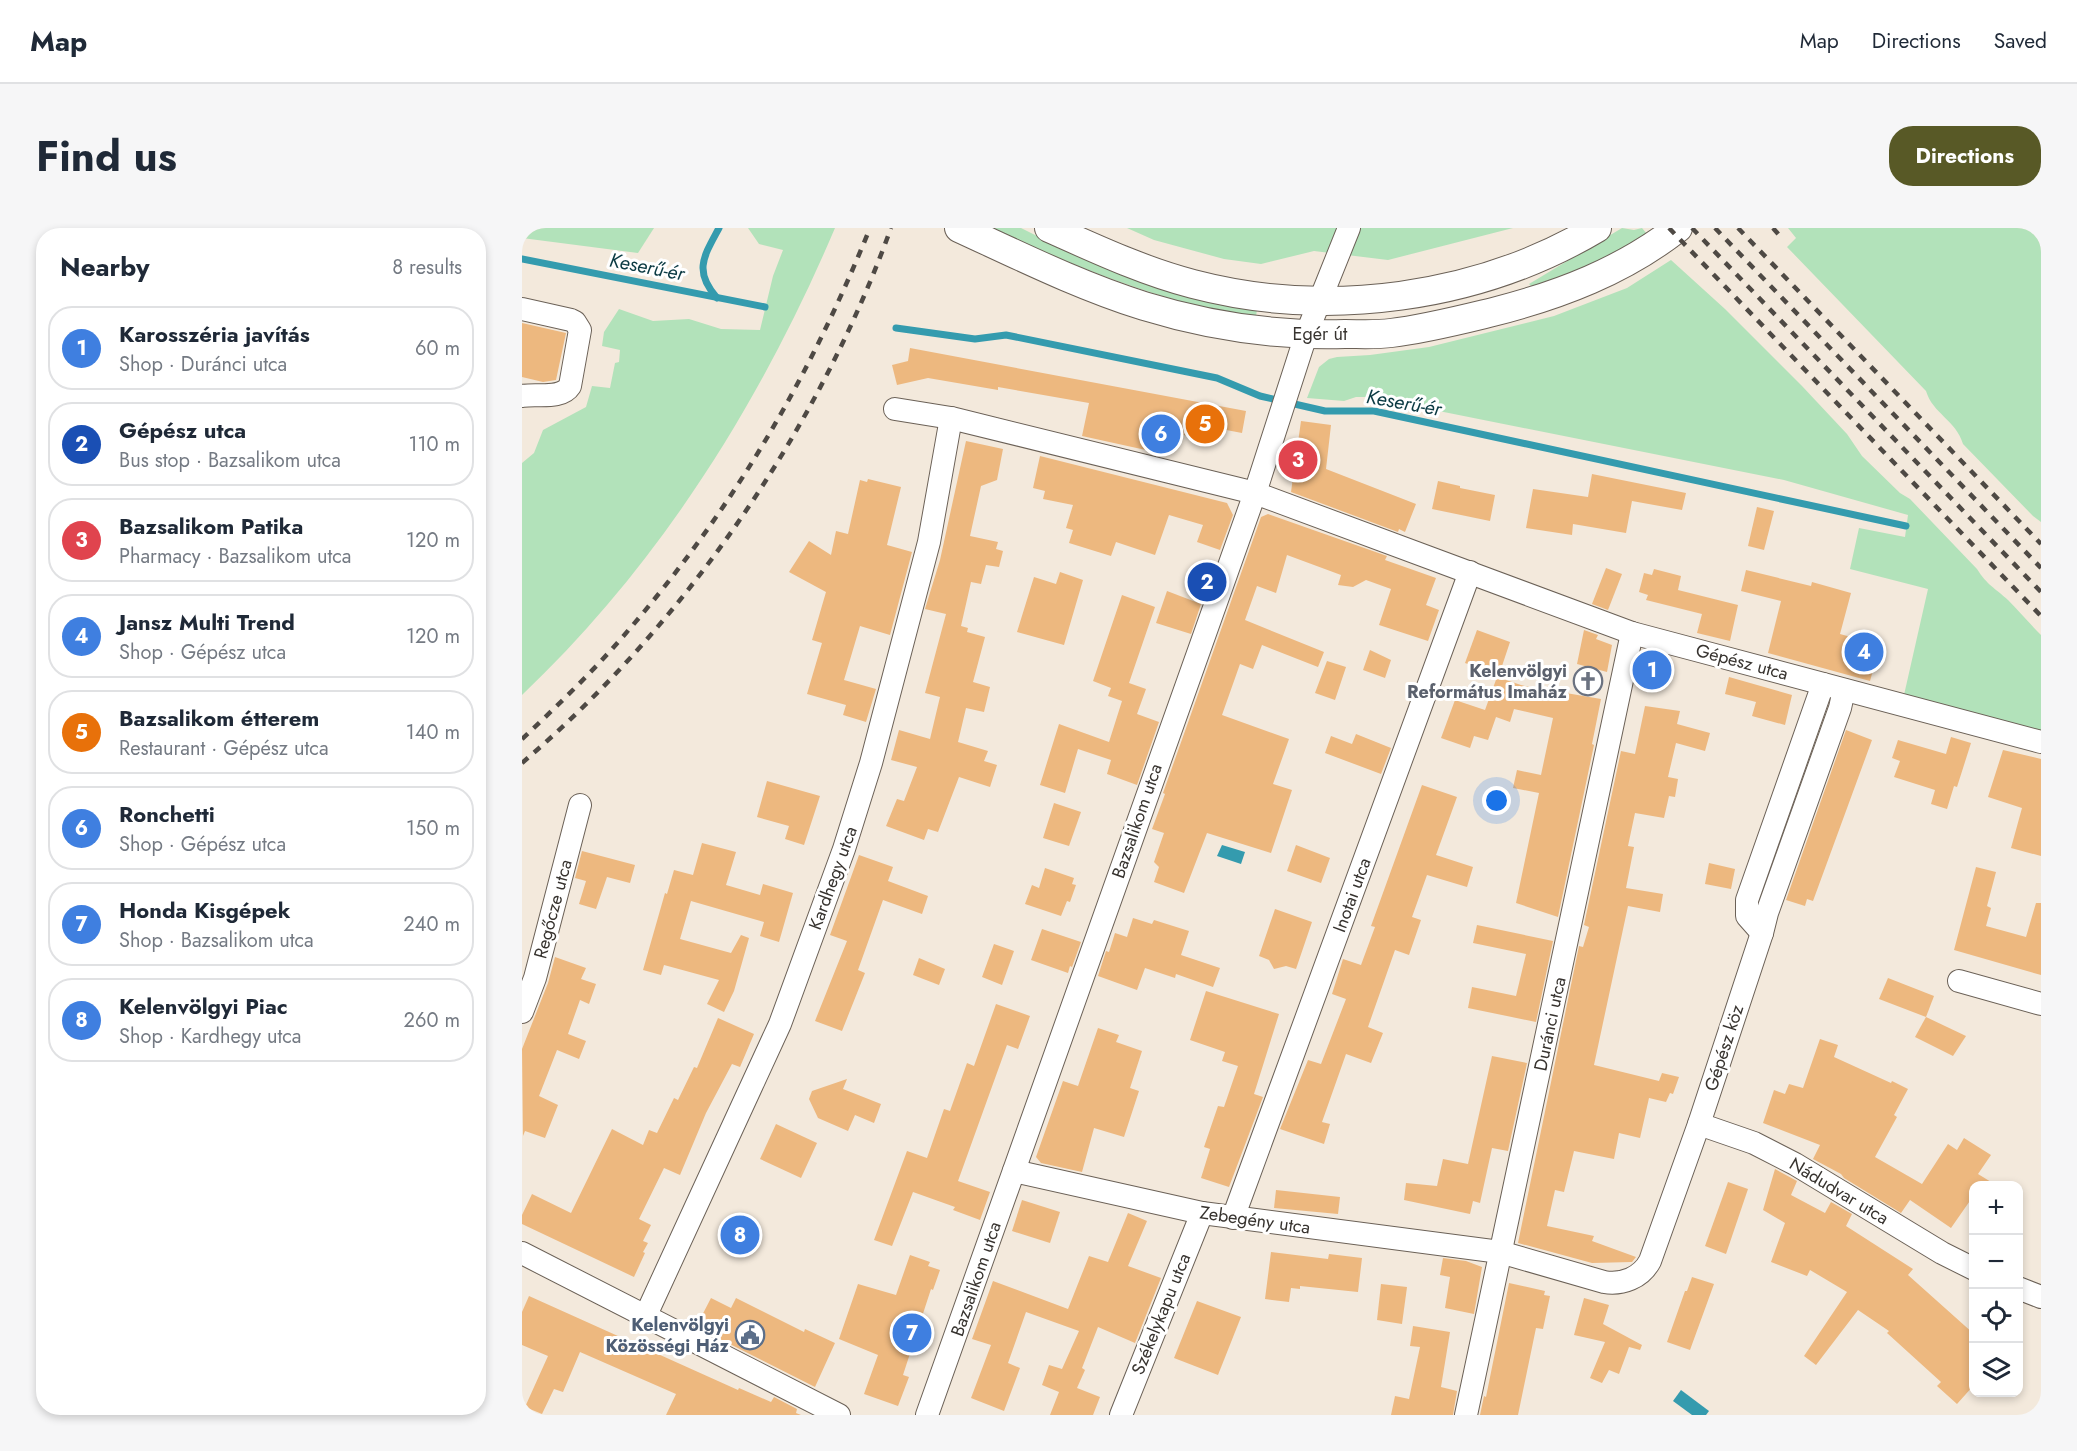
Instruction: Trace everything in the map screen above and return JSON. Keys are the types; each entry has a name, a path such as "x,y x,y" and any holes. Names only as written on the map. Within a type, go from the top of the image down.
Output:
{"main road":[{"name":"Egér út","path":"959,228 1074,280 1144,306 1250,330 1306,335 1389,333 1428,327 1513,307 1594,279 1628,263 1678,228"},
{"name":"Egér út","path":"1049,228 1132,265 1192,284 1268,299 1320,301 1379,298 1455,286 1491,276 1540,257 1597,228"}],"street":[{"name":"Bazsalikom utca","path":"927,1415 1221,582 1255,492 1306,335 1349,228"},
{"path":"522,309 571,320 578,326 580,336 567,391 558,394 522,396"},
{"name":"Gépész utca","path":"895,409 951,418 1255,492 1632,633 2041,742"},
{"name":"Kardhegy utca","path":"646,1315 780,1024 844,849 871,763 930,542 951,418"},
{"name":"Inotai utca","path":"1233,1218 1470,572"},
{"name":"Duránci utca","path":"1466,1415 1632,633"},
{"name":"Gépész köz","path":"1500,1252 1613,1283 1641,1274 1650,1261 1699,1124 1762,933 1747,916 1747,900 1833,687"},
{"name":"Regőcze utca","path":"522,1012 535,978 580,805"},
{"path":"1959,981 2041,1004"},
{"name":"Nádudvar utca","path":"1699,1124 1754,1143 1795,1164 1942,1253 1969,1266"},
{"name":"Zebegény utca","path":"1014,1171 1202,1213 1500,1252"},
{"name":"Székelykapu utca","path":"1121,1415 1202,1213"},
{"path":"522,1253 839,1415"},
{"path":"2021,1289 2041,1297"}],"green space":[{"path":"522,228 654,228 638,253 522,238"},
{"path":"748,228 835,228 774,356 740,418 702,478 662,536 619,591 522,695 522,463 534,453 543,430 586,407 592,386 610,388 615,363 619,362 620,350 602,346 604,332 619,309 653,321 689,319 721,329 760,330 773,276 783,250 759,244"},
{"path":"991,228 1021,228 1059,247 1257,309 1256,317 1188,303 1121,282 1055,257"},
{"path":"1127,228 1513,228 1388,260 1314,251 1261,264 1224,259 1154,240"},
{"path":"1622,228 1634,230 1642,228 1647,234 1603,261 1532,287 1529,284"},
{"path":"1788,228 2041,228 2041,522 1963,444 1955,429 1929,399 1926,391 1787,247 1796,238"},
{"path":"1671,260 1725,309 1802,386 1847,434 1862,456 1900,493 1910,499 1988,583 2008,600 2041,635 2041,733 1904,695 1928,589 1850,569 1859,528 1905,537 1908,515 1784,480 1369,397 1356,397 1344,401 1307,398 1319,367 1329,359 1429,347 1554,316 1627,288"}],"water":[{"path":"1222,845 1245,852 1241,864 1217,856"},
{"path":"1681,1390 1709,1411 1706,1415 1692,1415 1673,1401"}],"building":[{"path":"522,323 566,333 556,380 543,382 522,377"},
{"path":"910,348 1246,411 1242,433 1221,429 1218,442 1168,432 1164,454 1082,436 1089,403 998,387 998,390 928,378 897,385 892,365 908,361"},
{"path":"1301,421 1331,425 1326,469 1416,504 1405,532 1399,529 1398,532 1291,492"},
{"path":"966,441 1003,449 997,480 981,486 970,536 998,542 996,549 1003,551 999,567 986,565 981,584 971,582 961,626 968,628 967,632 985,637 973,682 990,687 984,712 966,708 958,742 988,751 984,761 997,765 990,787 959,777 938,832 928,829 924,840 886,826 897,799 904,801 917,767 891,760 899,730 930,739 940,697 925,693 946,614 925,609 940,560"},
{"path":"1040,456 1227,503 1233,515 1220,550 1197,542 1203,525 1169,515 1155,555 1116,542 1111,556 1069,543 1073,530 1066,528 1073,505 1043,499 1045,491 1033,488"},
{"path":"1592,474 1686,493 1682,510 1632,501 1626,533 1573,524 1572,535 1526,528 1533,489 1588,497"},
{"path":"868,479 901,487 887,545 912,552 890,635 860,626 844,680 876,689 866,722 843,715 846,705 807,694 822,643 812,640 826,592 789,572 809,541 831,555 836,531 848,534 860,480 867,482"},
{"path":"1438,481 1495,495 1490,521 1432,509"},
{"path":"1757,507 1774,511 1764,550 1748,546"},
{"path":"1268,514 1387,556 1385,560 1436,578 1426,605 1439,610 1428,641 1379,625 1391,589 1366,580 1353,587 1338,585 1341,575 1287,555 1276,593 1257,586 1245,620 1324,652 1318,667 1262,645 1253,669 1240,664 1222,715 1289,739 1273,784 1292,790 1271,853 1207,833 1184,893 1154,882 1159,867 1154,862 1164,833 1152,829 1261,517"},
{"path":"1606,568 1622,574 1608,610 1592,604"},
{"path":"1654,569 1681,576 1678,590 1738,605 1730,641 1697,633 1702,614 1646,600 1648,595 1639,592 1644,573 1652,575"},
{"path":"1746,570 1811,586 1812,582 1851,593 1840,634 1880,645 1870,681 1768,653 1781,601 1741,591"},
{"path":"1060,572 1083,580 1064,645 1017,632 1034,577 1056,584"},
{"path":"1167,591 1201,604 1191,634 1156,623"},
{"path":"1122,595 1155,607 1129,683 1146,689 1137,714 1159,722 1137,785 1107,774 1111,760 1078,749 1065,793 1040,785 1059,724 1109,742 1122,701 1108,696 1111,688 1093,681"},
{"path":"1477,630 1510,642 1499,675 1465,663"},
{"path":"1584,630 1598,635 1596,639 1612,645 1607,672 1577,664"},
{"path":"1370,650 1391,660 1385,678 1363,670"},
{"path":"1327,661 1346,667 1335,700 1315,693"},
{"path":"1497,677 1565,696 1566,693 1601,699 1592,744 1594,745 1558,917 1516,903 1539,793 1513,788 1517,770 1541,775 1553,718 1514,709 1510,722 1496,717 1488,740 1474,736 1470,748 1441,738 1455,700 1485,710"},
{"path":"1729,677 1792,695 1785,725 1752,716 1756,702 1725,694"},
{"path":"1645,706 1680,711 1677,724 1710,733 1705,751 1676,743 1668,777 1678,779 1675,797 1669,796 1664,818 1635,813 1628,846 1634,847 1626,888 1663,894 1660,912 1628,906 1594,1065 1659,1081 1662,1073 1679,1077 1673,1094 1670,1093 1666,1102 1649,1098 1640,1138 1619,1133 1614,1159 1574,1151 1564,1192 1555,1190 1547,1226 1594,1236 1592,1241 1636,1257 1632,1262 1592,1263 1518,1243 1579,946 1583,947 1589,927 1584,925 1621,751 1635,754"},
{"path":"1846,730 1872,740 1813,901 1807,899 1805,906 1786,900"},
{"path":"1356,734 1391,748 1381,774 1325,753 1331,736 1352,744"},
{"path":"1951,737 1971,743 1957,787 1954,786 1947,809 1931,804 1935,790 1894,777 1900,761 1892,758 1898,740 1946,754"},
{"path":"2003,750 2041,759 2041,856 2011,848 2022,808 1988,797"},
{"path":"767,781 820,796 804,845 785,839 789,826 757,817"},
{"path":"1422,785 1457,797 1436,855 1473,867 1467,887 1427,875 1412,917 1421,920 1409,955 1395,950 1368,1027 1383,1033 1371,1063 1346,1054 1322,1122 1330,1124 1324,1144 1280,1129 1308,1060 1321,1064 1346,999 1332,994 1343,959 1361,965 1375,927 1371,926"},
{"path":"1054,803 1081,812 1069,846 1043,838"},
{"path":"702,843 736,852 726,885 760,895 763,884 793,893 779,942 760,936 764,922 691,901 680,939 731,953 741,935 749,938 734,991 724,1012 707,1004 719,980 664,965 661,975 643,970 674,870 693,875"},
{"path":"1296,845 1330,858 1321,883 1287,871"},
{"path":"582,851 635,865 630,883 607,877 596,909 579,904 586,881 575,878"},
{"path":"859,855 893,867 888,881 928,896 922,914 883,900 858,970 865,973 842,1031 815,1021 847,941 830,935"},
{"path":"1709,863 1735,869 1731,889 1705,884"},
{"path":"1976,867 1996,872 1987,906 1991,908 1986,926 2026,937 2036,903 2041,903 2041,975 1954,950"},
{"path":"1045,868 1074,878 1072,884 1076,885 1070,902 1067,901 1061,916 1025,904 1032,885 1039,888"},
{"path":"1275,909 1312,922 1296,969 1286,966 1274,969 1269,960 1259,956"},
{"path":"1133,918 1152,924 1154,920 1189,931 1181,955 1220,968 1213,987 1176,974 1175,978 1145,968 1137,990 1098,976 1115,933 1127,937"},
{"path":"1477,925 1553,941 1536,1022 1468,1008 1472,987 1516,996 1526,954 1473,943"},
{"path":"1042,929 1081,942 1068,973 1031,960"},
{"path":"994,944 1014,951 1002,985 982,977"},
{"path":"555,957 586,968 581,979 596,984 589,1004 580,1000 568,1034 586,1041 579,1059 557,1050 539,1096 558,1105 545,1138 525,1131 523,1136 522,1049 548,983"},
{"path":"919,958 945,969 939,985 913,975"},
{"path":"1888,978 1934,996 1926,1017 1879,999"},
{"path":"1206,991 1279,1014 1254,1094 1263,1097 1229,1187 1201,1178 1210,1149 1204,1147 1218,1106 1224,1107 1238,1066 1222,1061 1225,1052 1190,1040"},
{"path":"996,1004 1030,1016 1018,1049 1007,1045 958,1181 990,1192 980,1220 953,1210 955,1207 913,1192 892,1246 874,1240 907,1151 927,1158 944,1109 950,1111 967,1063 974,1066"},
{"path":"1926,1017 1966,1036 1953,1056 1915,1037"},
{"path":"718,1018 754,1034 740,1067 732,1064 706,1113 680,1175 664,1168 639,1219 651,1225 643,1241 648,1243 643,1252 645,1253 634,1277 522,1224 522,1215 532,1194 571,1213 612,1129 643,1145 649,1130 657,1133 674,1098 678,1100 694,1067 697,1068"},
{"path":"1098,1028 1119,1035 1116,1042 1142,1051 1130,1088 1139,1091 1124,1137 1094,1128 1082,1172 1041,1163 1036,1157 1063,1081 1078,1086"},
{"path":"1820,1039 1838,1045 1834,1057 1908,1089 1894,1115 1897,1117 1875,1157 1922,1184 1948,1144 1957,1150 1964,1138 1991,1155 1978,1174 1989,1181 1969,1181 1969,1202 1951,1228 1910,1200 1901,1213 1841,1174 1813,1159 1820,1145 1763,1123 1774,1090 1785,1094 1789,1084 1803,1088"},
{"path":"1492,1056 1527,1063 1508,1151 1492,1148 1480,1203 1473,1201 1470,1214 1404,1200 1406,1183 1437,1186 1443,1159 1468,1164"},
{"path":"847,1079 843,1089 881,1104 874,1123 855,1115 848,1131 818,1118 809,1099 812,1091"},
{"path":"776,1124 817,1143 801,1178 760,1159"},
{"path":"1775,1169 1797,1181 1791,1195 1825,1213 1831,1202 1852,1214 1846,1226 1913,1269 1908,1275 1969,1330 1969,1391 1957,1404 1937,1386 1941,1382 1887,1333 1889,1331 1858,1310 1816,1365 1804,1356 1847,1292 1810,1270 1807,1276 1771,1262 1785,1223 1763,1210"},
{"path":"1728,1182 1748,1189 1726,1254 1705,1246"},
{"path":"1276,1190 1340,1197 1338,1214 1274,1208"},
{"path":"1022,1200 1060,1212 1050,1243 1012,1231"},
{"path":"1128,1213 1147,1221 1128,1266 1161,1278 1135,1343 1098,1327 1077,1388 1100,1397 1093,1415 1050,1415 1059,1392 1042,1385 1049,1365 1062,1369 1079,1331 1026,1312 1008,1363 1020,1368 1004,1411 971,1398 991,1345 972,1339 993,1281 1068,1309 1089,1256 1108,1262"},
{"path":"1271,1252 1328,1259 1329,1254 1362,1258 1358,1292 1300,1286 1300,1289 1291,1288 1289,1302 1265,1299"},
{"path":"910,1255 930,1262 928,1266 940,1270 933,1290 931,1289 903,1375 909,1377 898,1406 864,1394 878,1355 839,1339 858,1284 896,1295"},
{"path":"1443,1258 1466,1261 1482,1267 1474,1314 1445,1308 1450,1277 1440,1275"},
{"path":"1692,1277 1714,1284 1690,1350 1667,1342"},
{"path":"1509,1283 1545,1291 1544,1295 1550,1296 1543,1329 1536,1328 1518,1415 1480,1415 1484,1396 1486,1397"},
{"path":"1381,1284 1407,1287 1402,1324 1377,1320"},
{"path":"529,1296 738,1390 739,1388 771,1402 774,1397 797,1409 796,1413 801,1415 666,1415 676,1394 580,1352 563,1392 554,1389 542,1414 525,1407 548,1356 522,1345 522,1312"},
{"name":"Kelenvölgyi Közösségi Ház","path":"711,1298 731,1308 736,1298 804,1332 805,1329 835,1343 815,1387 696,1327"},
{"path":"1584,1298 1609,1305 1603,1324 1642,1345 1640,1350 1629,1347 1619,1374 1609,1370 1602,1383 1590,1378 1605,1342 1574,1335"},
{"path":"1197,1301 1241,1317 1218,1375 1174,1358"},
{"path":"1413,1326 1450,1332 1441,1387 1457,1391 1453,1415 1391,1415 1395,1396 1409,1399 1420,1347 1410,1346"}],"waterway":[{"path":"717,298 705,280 703,263 719,228"},
{"name":"Keserű-ér","path":"522,259 765,307"},
{"name":"Keserű-ér","path":"896,328 975,339 1006,335 1217,378 1260,396 1325,411 1374,411 1906,526"}],"railway":[{"path":"522,739 612,649 653,601 727,501 760,450 819,342 870,228"},
{"path":"522,763 582,708 638,649 691,586 740,519 785,449 825,377 861,303 891,228"},
{"path":"1669,228 2041,616"},
{"path":"1692,228 2041,592"},
{"path":"1715,228 2041,568"},
{"path":"1738,228 2041,544"},
{"path":"1773,228 1779,235"}],"place":[{"name":"Bazsalikom étterem","path":"1205,424"},
{"name":"Ronchetti","path":"1161,434"},
{"name":"Bazsalikom Patika","path":"1298,460"},
{"name":"Gépész utca","path":"1207,582"},
{"name":"Jansz Multi Trend","path":"1864,652"},
{"name":"Karosszéria javítás","path":"1652,670"},
{"name":"Kelenvölgyi Református Imaház","path":"1588,681"},
{"name":"Kelenvölgyi Piac","path":"740,1235"},
{"name":"Honda Kisgépek","path":"912,1333"},
{"name":"Kelenvölgyi Közösségi Ház","path":"750,1335"}]}
